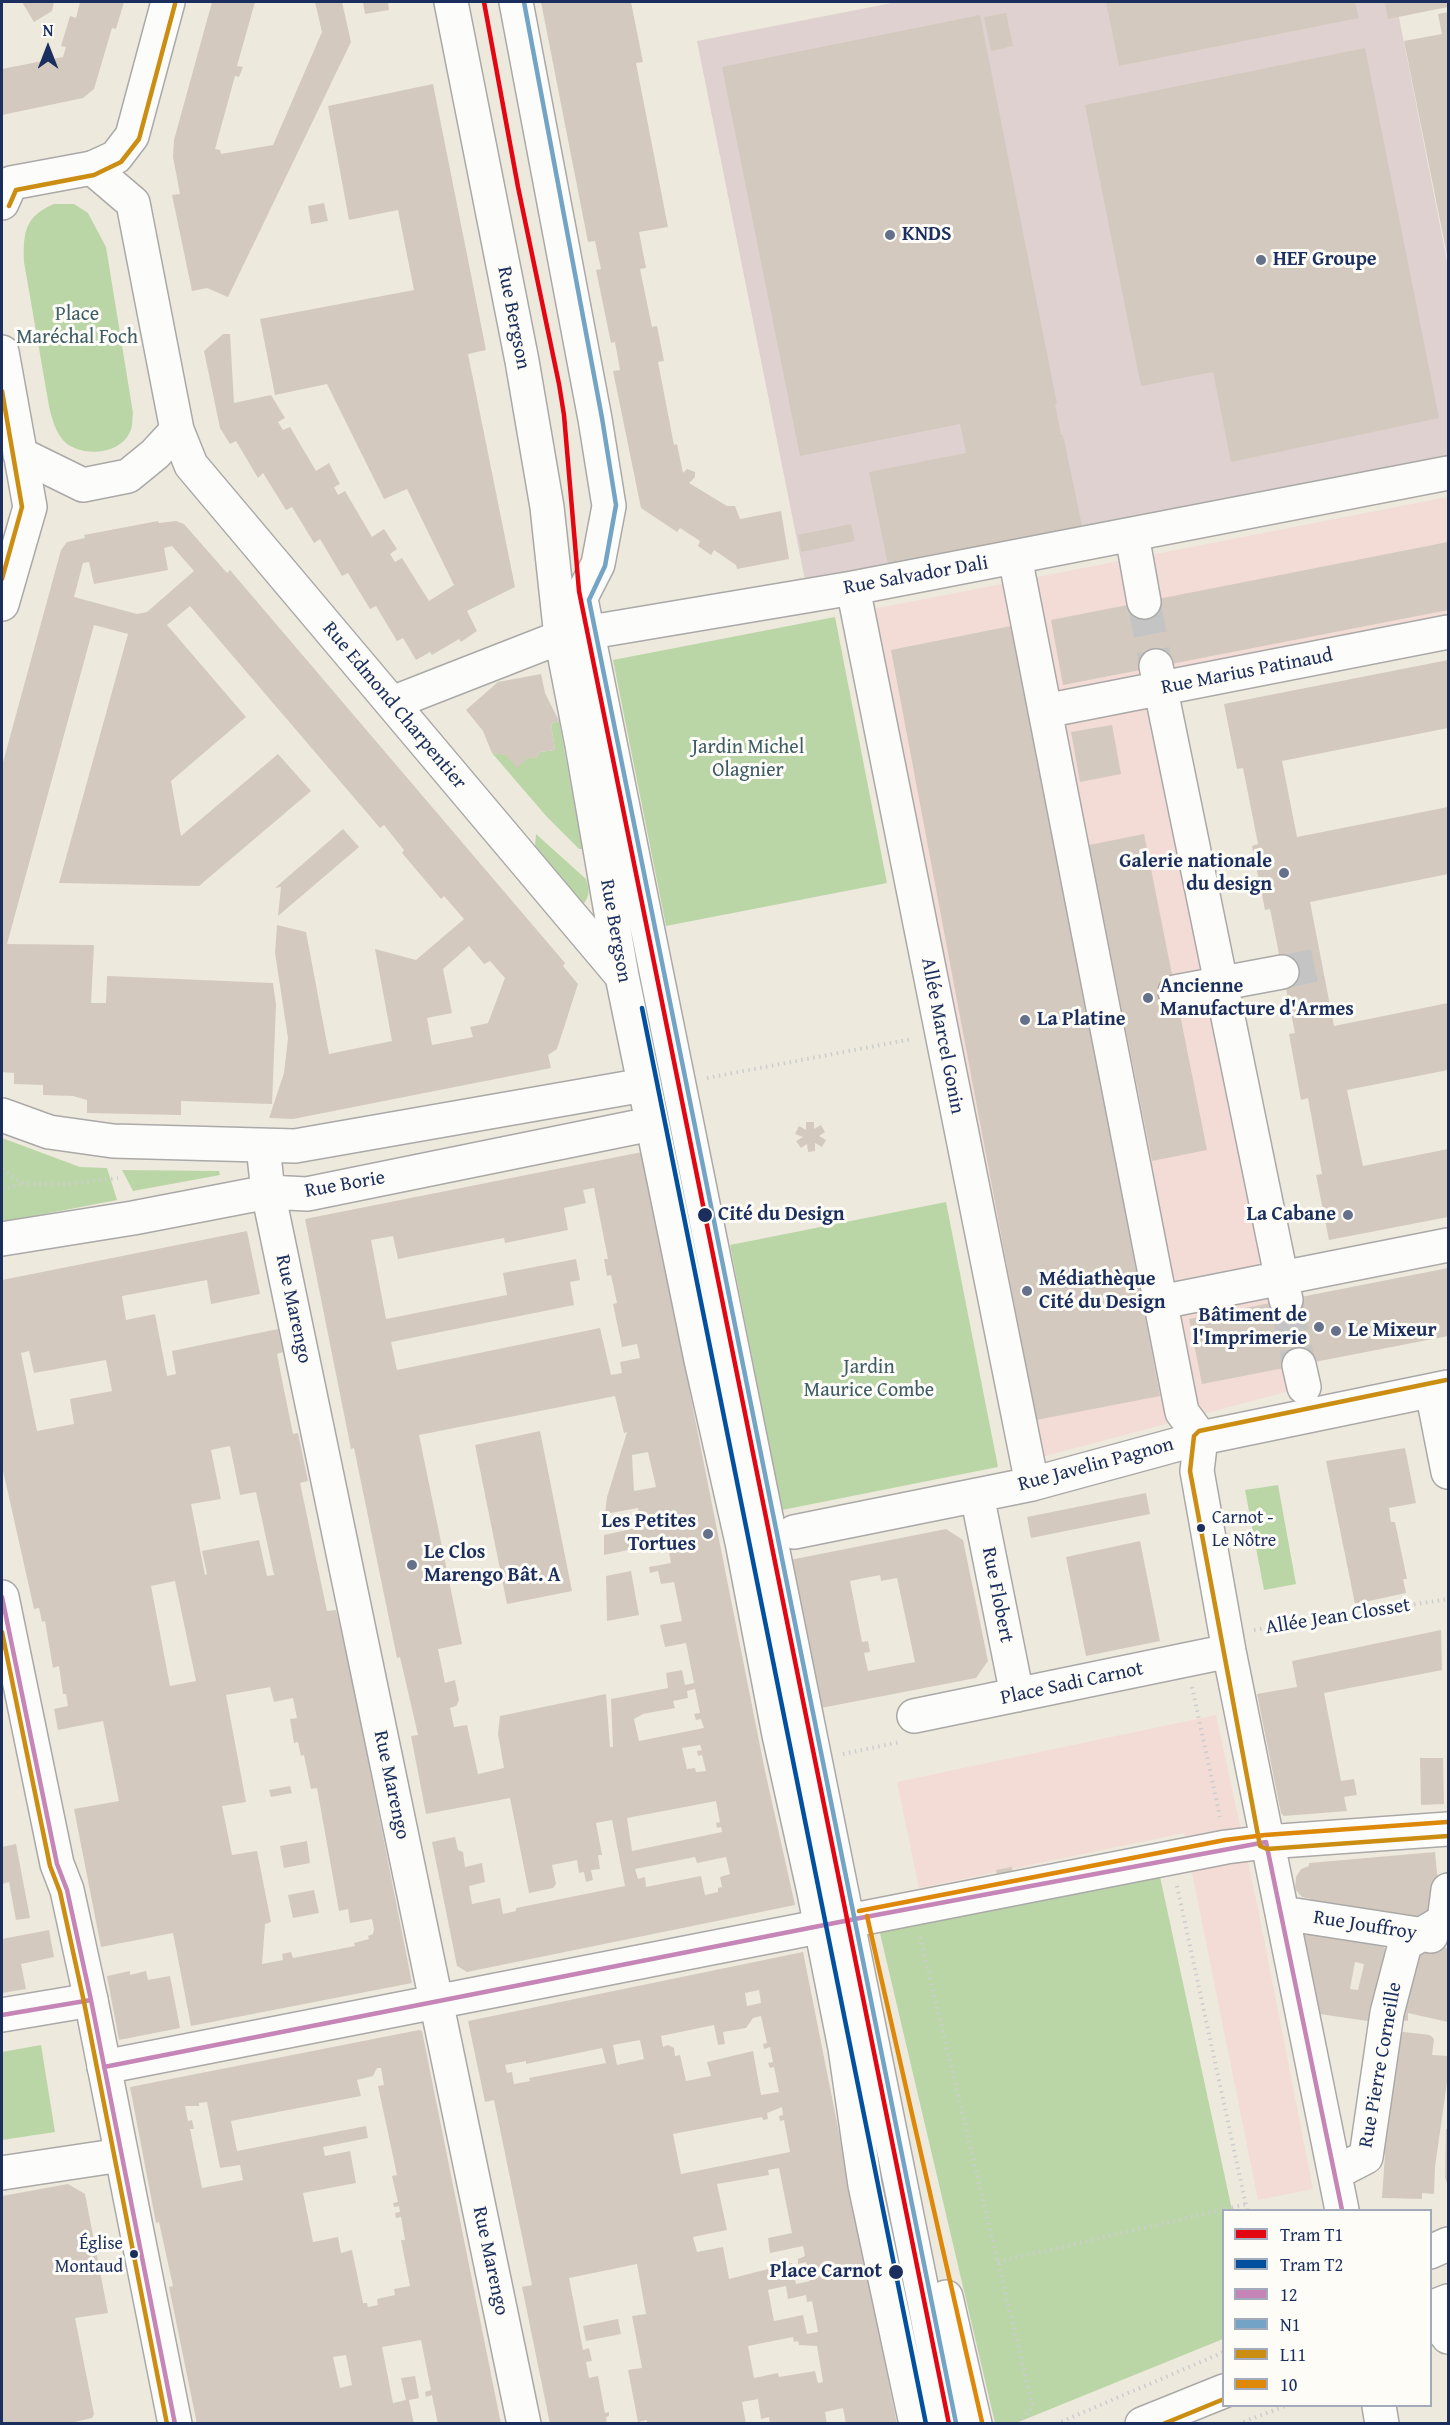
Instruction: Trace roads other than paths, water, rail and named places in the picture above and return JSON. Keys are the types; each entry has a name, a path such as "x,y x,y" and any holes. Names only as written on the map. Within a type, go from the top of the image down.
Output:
{"street":[{"path":"5,189 92,168 116,157 132,136 168,2"},
{"name":"Rue Bergson","path":"451,2 522,361 547,507 574,635 582,745 622,976 651,1124 742,1542 779,1735 842,1921 975,2424"},
{"path":"516,2 593,408 609,506 598,564 581,599 574,635 678,1083 842,1921 949,2424"},
{"path":"21,454 83,485 128,476 177,430 133,203 92,168"},
{"path":"2,352 30,507 2,604"},
{"name":"Rue Edmond Charpentier","path":"177,430 191,465 622,976"},
{"name":"Rue Salvador Dali","path":"392,704 574,635 853,588 1449,473"},
{"path":"1132,535 1144,602"},
{"path":"1015,557 1045,711 1112,1005 1161,1302 1182,1412 1201,1438 1197,1471 1228,1643 1266,1842 1342,2209"},
{"name":"Allée Marcel Gonin","path":"853,588 1032,1484"},
{"name":"Rue Marius Patinaud","path":"1045,711 1158,678 1449,632"},
{"path":"1158,678 1284,1289"},
{"path":"1175,992 1282,972"},
{"path":"2,1115 49,1132 113,1141 295,1146 644,1085"},
{"path":"555,1101 561,1142"},
{"name":"Rue Borie","path":"2,1239 133,1218 268,1192 307,1194 651,1124"},
{"name":"Rue Marengo","path":"263,1146 268,1192 524,2424"},
{"path":"1161,1302 1284,1289 1449,1245"},
{"path":"1440,1389 1449,1472"},
{"name":"Rue Javelin Pagnon","path":"795,1532 1032,1484 1201,1438 1440,1389"},
{"name":"Rue Flobert","path":"977,1495 1017,1695"},
{"path":"2,1597 57,1864 67,1890 91,2000 175,2424"},
{"name":"Place Sadi Carnot","path":"909,1729 1017,1695 1228,1643"},
{"path":"104,2067 1226,1847 1449,1829"},
{"name":"Rue Pierre Corneille","path":"1335,2173 1366,2157 1386,2013 1405,1944 1435,1937 1444,1921 1449,1890"},
{"name":"Rue Jouffroy","path":"1282,1913 1435,1937"},
{"name":"Rue Bergson","path":"842,1921 845,2048 865,2185 916,2424"},
{"path":"2,2015 91,2000"},
{"path":"2,2173 121,2155"},
{"path":"1432,2252 1449,2244"},
{"path":"1432,2308 1449,2301"},
{"path":"1432,2315 1449,2337"},
{"path":"1155,2421 1222,2392"},
{"path":"1379,2407 1382,2424"}],"tunnel":[{"path":"1144,602 1156,666"},
{"path":"1282,972 1322,964"},
{"path":"1286,1300 1299,1365"}],"tram line":[{"name":"T1","path":"484,2 518,187 559,384 564,415 579,591 949,2424"},
{"name":"T2","path":"642,1008 926,2424"}],"place":[{"name":"KNDS","path":"890,235"},
{"name":"HEF Groupe","path":"1261,260"},
{"name":"Galerie nationale du design","path":"1284,873"},
{"name":"Ancienne Manufacture d'Armes","path":"1148,998"},
{"name":"La Platine","path":"1025,1020"},
{"name":"Cité du Design","path":"705,1215"},
{"name":"La Cabane","path":"1348,1215"},
{"name":"Médiathèque Cité du Design","path":"1027,1291"},
{"name":"Bâtiment de l'Imprimerie","path":"1319,1327"},
{"name":"Le Mixeur","path":"1336,1331"},
{"name":"Carnot - Le Nôtre","path":"1201,1528"},
{"name":"Les Petites Tortues","path":"708,1534"},
{"name":"Le Clos Marengo Bât. A","path":"412,1565"},
{"name":"Église Montaud","path":"134,2254"},
{"name":"Place Carnot","path":"896,2272"}],"park label":[{"name":"Place Maréchal Foch","path":"77,326"},
{"name":"Jardin Michel Olagnier","path":"748,760"},
{"name":"Jardin Maurice Combe","path":"869,1380"}]}
